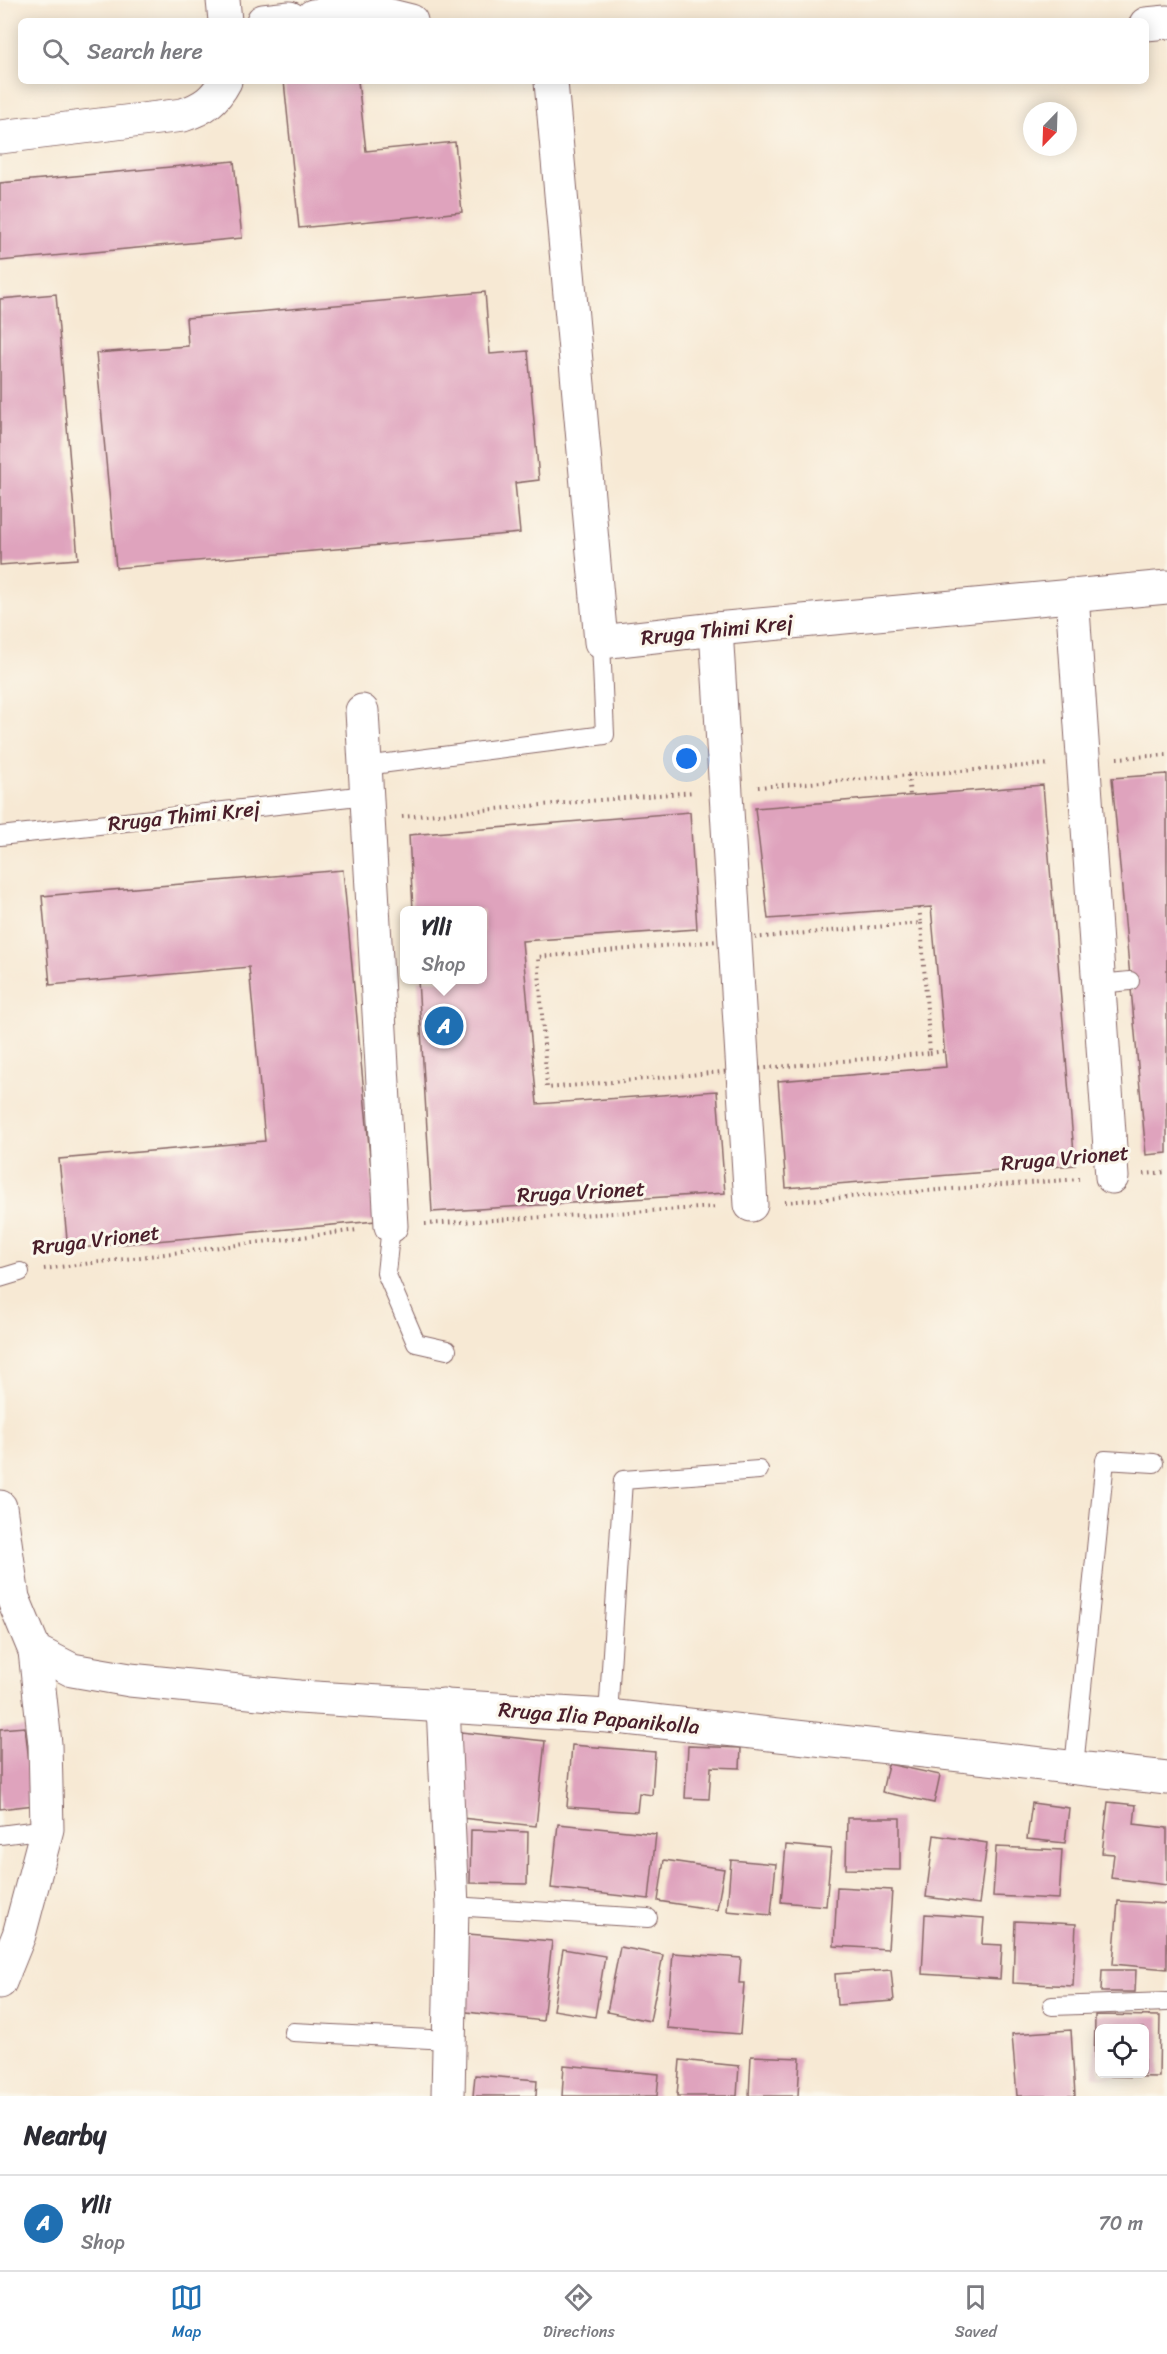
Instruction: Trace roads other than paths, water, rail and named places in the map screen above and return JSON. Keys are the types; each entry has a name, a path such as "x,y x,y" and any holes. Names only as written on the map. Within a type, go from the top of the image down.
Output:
{"street":[{"path":"223,0 225,18"},
{"path":"289,18 367,10 399,18"},
{"path":"1149,24 1167,22"},
{"path":"0,137 183,115 200,109 216,97 223,84"},
{"path":"554,84 601,642"},
{"name":"Rruga Thimi Krej","path":"601,642 716,629 1167,587"},
{"path":"1072,595 1084,761 1114,983 1112,1177"},
{"path":"716,629 726,789 719,941 729,1071 751,1204"},
{"path":"362,711 391,1226"},
{"path":"0,1507 13,1598 35,1652 45,1744 47,1829 19,1935 0,1982"},
{"name":"Rruga Ilia Papanikolla","path":"35,1652 72,1670 130,1680 299,1697 608,1716 1167,1778"},
{"path":"443,1705 452,1906 448,2096"}],"lane":[{"name":"Rruga Thimi Krej","path":"0,836 367,794 605,735 601,642"},
{"path":"391,1226 386,1273 416,1343 447,1350"},
{"name":"Rruga Vrionet","path":"0,1278 20,1272"},
{"path":"1074,1767 1105,1460 1154,1463"},
{"path":"608,1716 623,1480 759,1470"},
{"path":"0,1835 47,1829"},
{"path":"452,1906 648,1918"},
{"path":"1052,2006 1167,2002"},
{"path":"293,2032 449,2040"}],"place":[{"name":"Ylli","path":"444,1026"}]}
